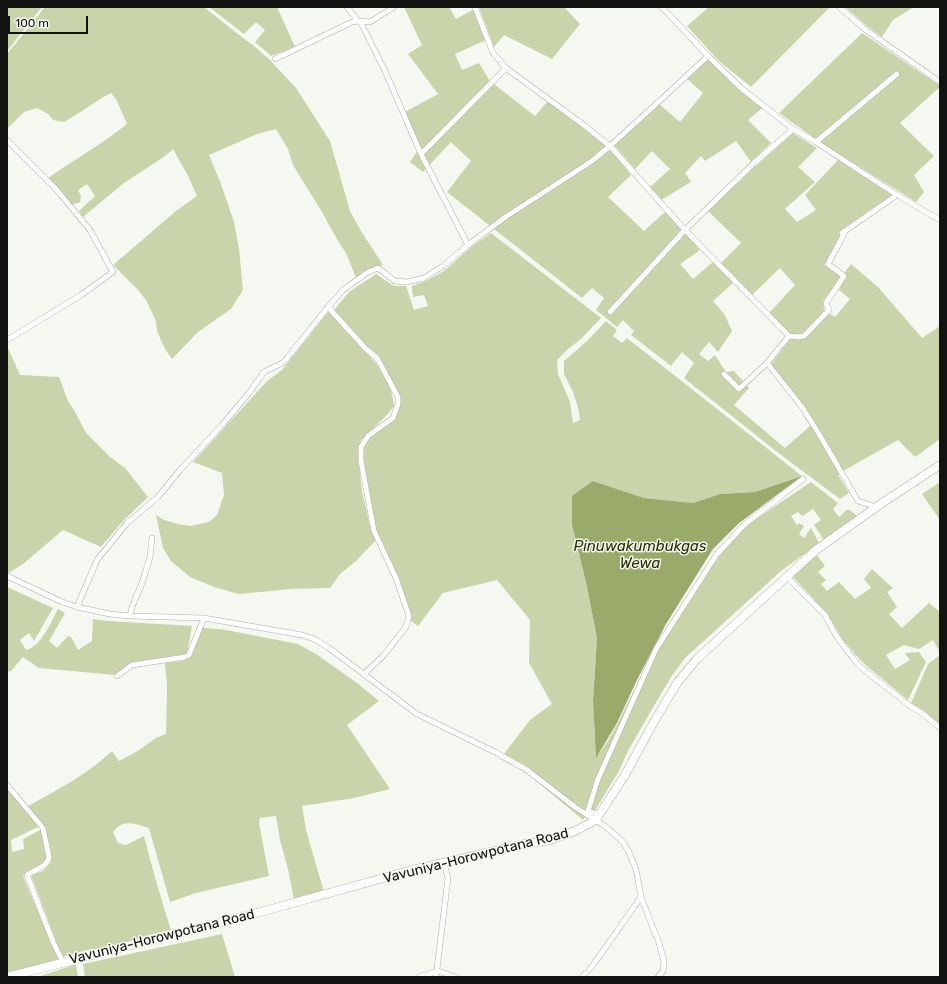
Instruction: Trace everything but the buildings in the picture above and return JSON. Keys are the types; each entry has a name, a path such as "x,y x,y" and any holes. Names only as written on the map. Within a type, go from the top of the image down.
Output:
{"highway":[{"path":"598,818 625,775 677,683 697,660 816,550 876,507 940,465"},
{"name":"Vavuniya-Horowpotana Road","path":"7,977 261,912 405,872 525,844 550,840 575,831 598,818"}],"street":[{"path":"347,7 359,21 385,71 421,154 468,245"},
{"path":"275,59 352,22 370,22 394,7"},
{"path":"475,7 493,54 506,68 610,146 685,230 789,336 804,336 829,310 826,303 844,276 828,264 844,234 842,232 897,195"},
{"path":"662,7 708,56 741,88 793,129 816,142 897,195 940,220"},
{"path":"839,7 866,30 940,82"},
{"path":"77,607 97,560 127,523 158,497 180,470 223,424 249,393 264,372 284,362 343,290 368,272 378,268 395,282 407,282 424,278 504,218 592,162 708,56"},
{"path":"421,154 506,68"},
{"path":"816,142 898,74"},
{"path":"610,312 685,230 754,163 793,129"},
{"path":"7,140 56,189 90,230 113,272 81,295 7,340"},
{"path":"328,307 366,349 377,358 398,397 398,404 393,418 368,436 361,447 361,461 374,531 396,578 409,616 406,627 384,655 364,674"},
{"path":"724,374 739,389 767,363 789,336"},
{"path":"767,363 802,407 858,502 876,507"},
{"path":"658,977 663,970 664,961 659,943 641,897 636,869 628,850 622,841 598,818 588,811 598,778 656,649 717,554 744,525 803,479"},
{"path":"130,616 150,557 152,538"},
{"path":"7,576 60,601 77,607 110,614 204,618 302,635 314,639 329,648 417,714 497,753 527,770 575,807 598,818"},
{"path":"787,576 825,615 836,637 858,665 940,728"},
{"path":"117,676 132,665 185,657 188,655 204,618"},
{"path":"7,785 43,828 49,858 45,866 27,875 53,942 63,962"},
{"path":"436,977 438,971 448,878 444,863"},
{"path":"582,977 591,968 641,897"},
{"path":"419,977 438,971 456,977"}],"shaded area":[{"path":"7,7 42,7 7,51"},
{"path":"45,7 204,7 269,59 296,88 330,141 350,211 383,265 371,269 356,278 347,255 293,165 288,149 276,129 257,134 209,155 234,222 239,249 243,290 231,309 198,332 172,359 165,349 157,331 156,321 146,300 113,265 176,211 197,196 173,149 124,183 83,217 79,211 95,196 87,184 78,190 81,196 80,202 71,205 48,178 127,124 116,99 111,93 64,122 53,120 48,114 37,108 24,112 7,129 7,54"},
{"path":"209,7 277,7 295,47 271,56 255,42 265,30 256,22 244,34"},
{"path":"404,7 449,7 456,19 474,9 486,40 455,54 462,70 479,63 490,81 535,116 548,101 607,146 631,175 608,197 644,231 665,212 700,250 680,264 693,279 714,261 733,283 713,301 725,315 732,331 718,352 709,342 699,354 708,361 715,355 726,372 734,371 749,388 734,405 785,448 810,426 799,407 768,368 792,337 770,312 795,285 780,268 752,295 721,263 741,243 708,211 793,133 817,148 798,167 815,182 785,209 797,222 816,210 805,195 838,160 892,195 838,232 842,235 824,265 841,277 823,301 824,310 835,317 850,299 839,290 846,275 844,273 851,264 878,287 922,338 940,326 940,439 915,457 898,440 843,471 838,475 849,493 840,499 781,455 684,378 694,363 682,352 671,366 631,335 634,331 623,320 617,327 596,310 604,298 592,288 582,298 447,192 471,161 451,142 423,172 410,162 420,148 405,112 438,94 408,54 422,45"},
{"path":"479,7 564,7 580,24 552,59 504,35 494,47"},
{"path":"709,7 830,7 751,87 719,61 687,26"},
{"path":"845,7 914,7 893,20 882,37"},
{"path":"862,33 940,86 900,123 934,156 914,175 924,192 916,202 820,142 779,113"},
{"path":"708,58 739,90 762,108 748,120 771,143 751,162 736,141 705,161 701,156 685,173 691,182 661,200 650,187 670,169 652,151 635,169 614,145 659,104 680,122 703,93 687,79"},
{"path":"491,233 601,318 581,339 557,360 558,374 570,402 573,423 580,420 578,407 573,392 564,374 564,361 586,342 606,321 617,330 613,336 622,343 627,338 802,476 755,492 720,494 693,503 644,498 593,481 586,582 597,638 593,701 596,757 609,740 638,683 603,764 588,813 583,820 528,774 500,759 530,720 552,704 529,663 530,620 497,580 443,593 418,626 411,621 405,597 385,549 375,531 363,460 364,448 368,439 389,423 400,397 381,359 368,348 334,310 349,292 376,274 394,286 406,286 414,310 428,306 424,295 413,297 412,286 426,281 444,271 470,248"},
{"path":"329,311 378,366 386,378 391,391 394,406 387,415 361,440 358,457 362,491 371,531 376,540 356,561 340,574 330,588 291,589 239,594 214,587 190,577 171,561 163,548 156,515 164,520 190,526 209,522 217,515 224,495 222,473 193,462 267,381 282,370"},
{"path":"7,346 20,375 59,377 68,401 86,433 110,457 125,468 148,497 121,523 101,547 63,530 23,564 7,574"},
{"path":"811,482 838,503 833,509 839,517 848,509 859,517 824,540 814,525 821,520 813,509 802,516 798,512 791,516 797,525 799,523 804,526 799,534 804,538 811,528 819,543 781,571 685,658 671,677 628,751 619,771 594,812 590,810 600,779 658,650 719,556 744,527"},
{"path":"940,482 940,520 922,494"},
{"path":"817,555 825,566 818,572 826,580 821,584 827,591 839,582 855,599 871,588 864,579 872,569 893,588 887,592 897,607 889,614 902,628 929,603 940,612 940,652 933,640 919,649 904,645 886,655 895,669 910,660 905,653 919,652 926,662 908,700 862,662 843,640 827,613 792,576"},
{"path":"7,587 53,608 34,641 29,633 20,640 26,650 31,648 41,639 58,609 65,613 49,641 57,648 68,636 71,637 78,650 92,641 93,619 192,626 187,654 132,663 115,675 39,668 23,657 10,672 7,670"},
{"path":"198,627 226,630 298,644 316,654 357,683 379,701 347,725 390,789 354,798 302,806 306,830 324,892 294,900 276,816 260,818 259,823 269,876 196,893 170,902 149,828 130,823 121,825 113,832 118,843 126,845 144,836 171,930 148,935 116,946 87,950 62,957 31,875 43,871 51,863 50,846 46,832 28,806 83,774 112,751 119,761 136,752 156,738 166,734 167,685 165,663 182,661 191,655"},
{"path":"940,655 940,725 924,711 911,703 928,664"},
{"path":"7,789 40,826 11,840 12,852 24,849 23,839 42,829 47,857 43,864 23,876 59,961 7,974"},
{"path":"222,934 235,977 85,977 83,964"},
{"path":"76,964 78,977 38,977"}],"water":[{"name":"Pinuwakumbukgas Wewa","path":"802,476 738,524 713,549 666,624 617,723 596,758 593,701 597,638 586,582 572,524 572,496 593,481 644,498 693,503 720,494 755,492"}]}
